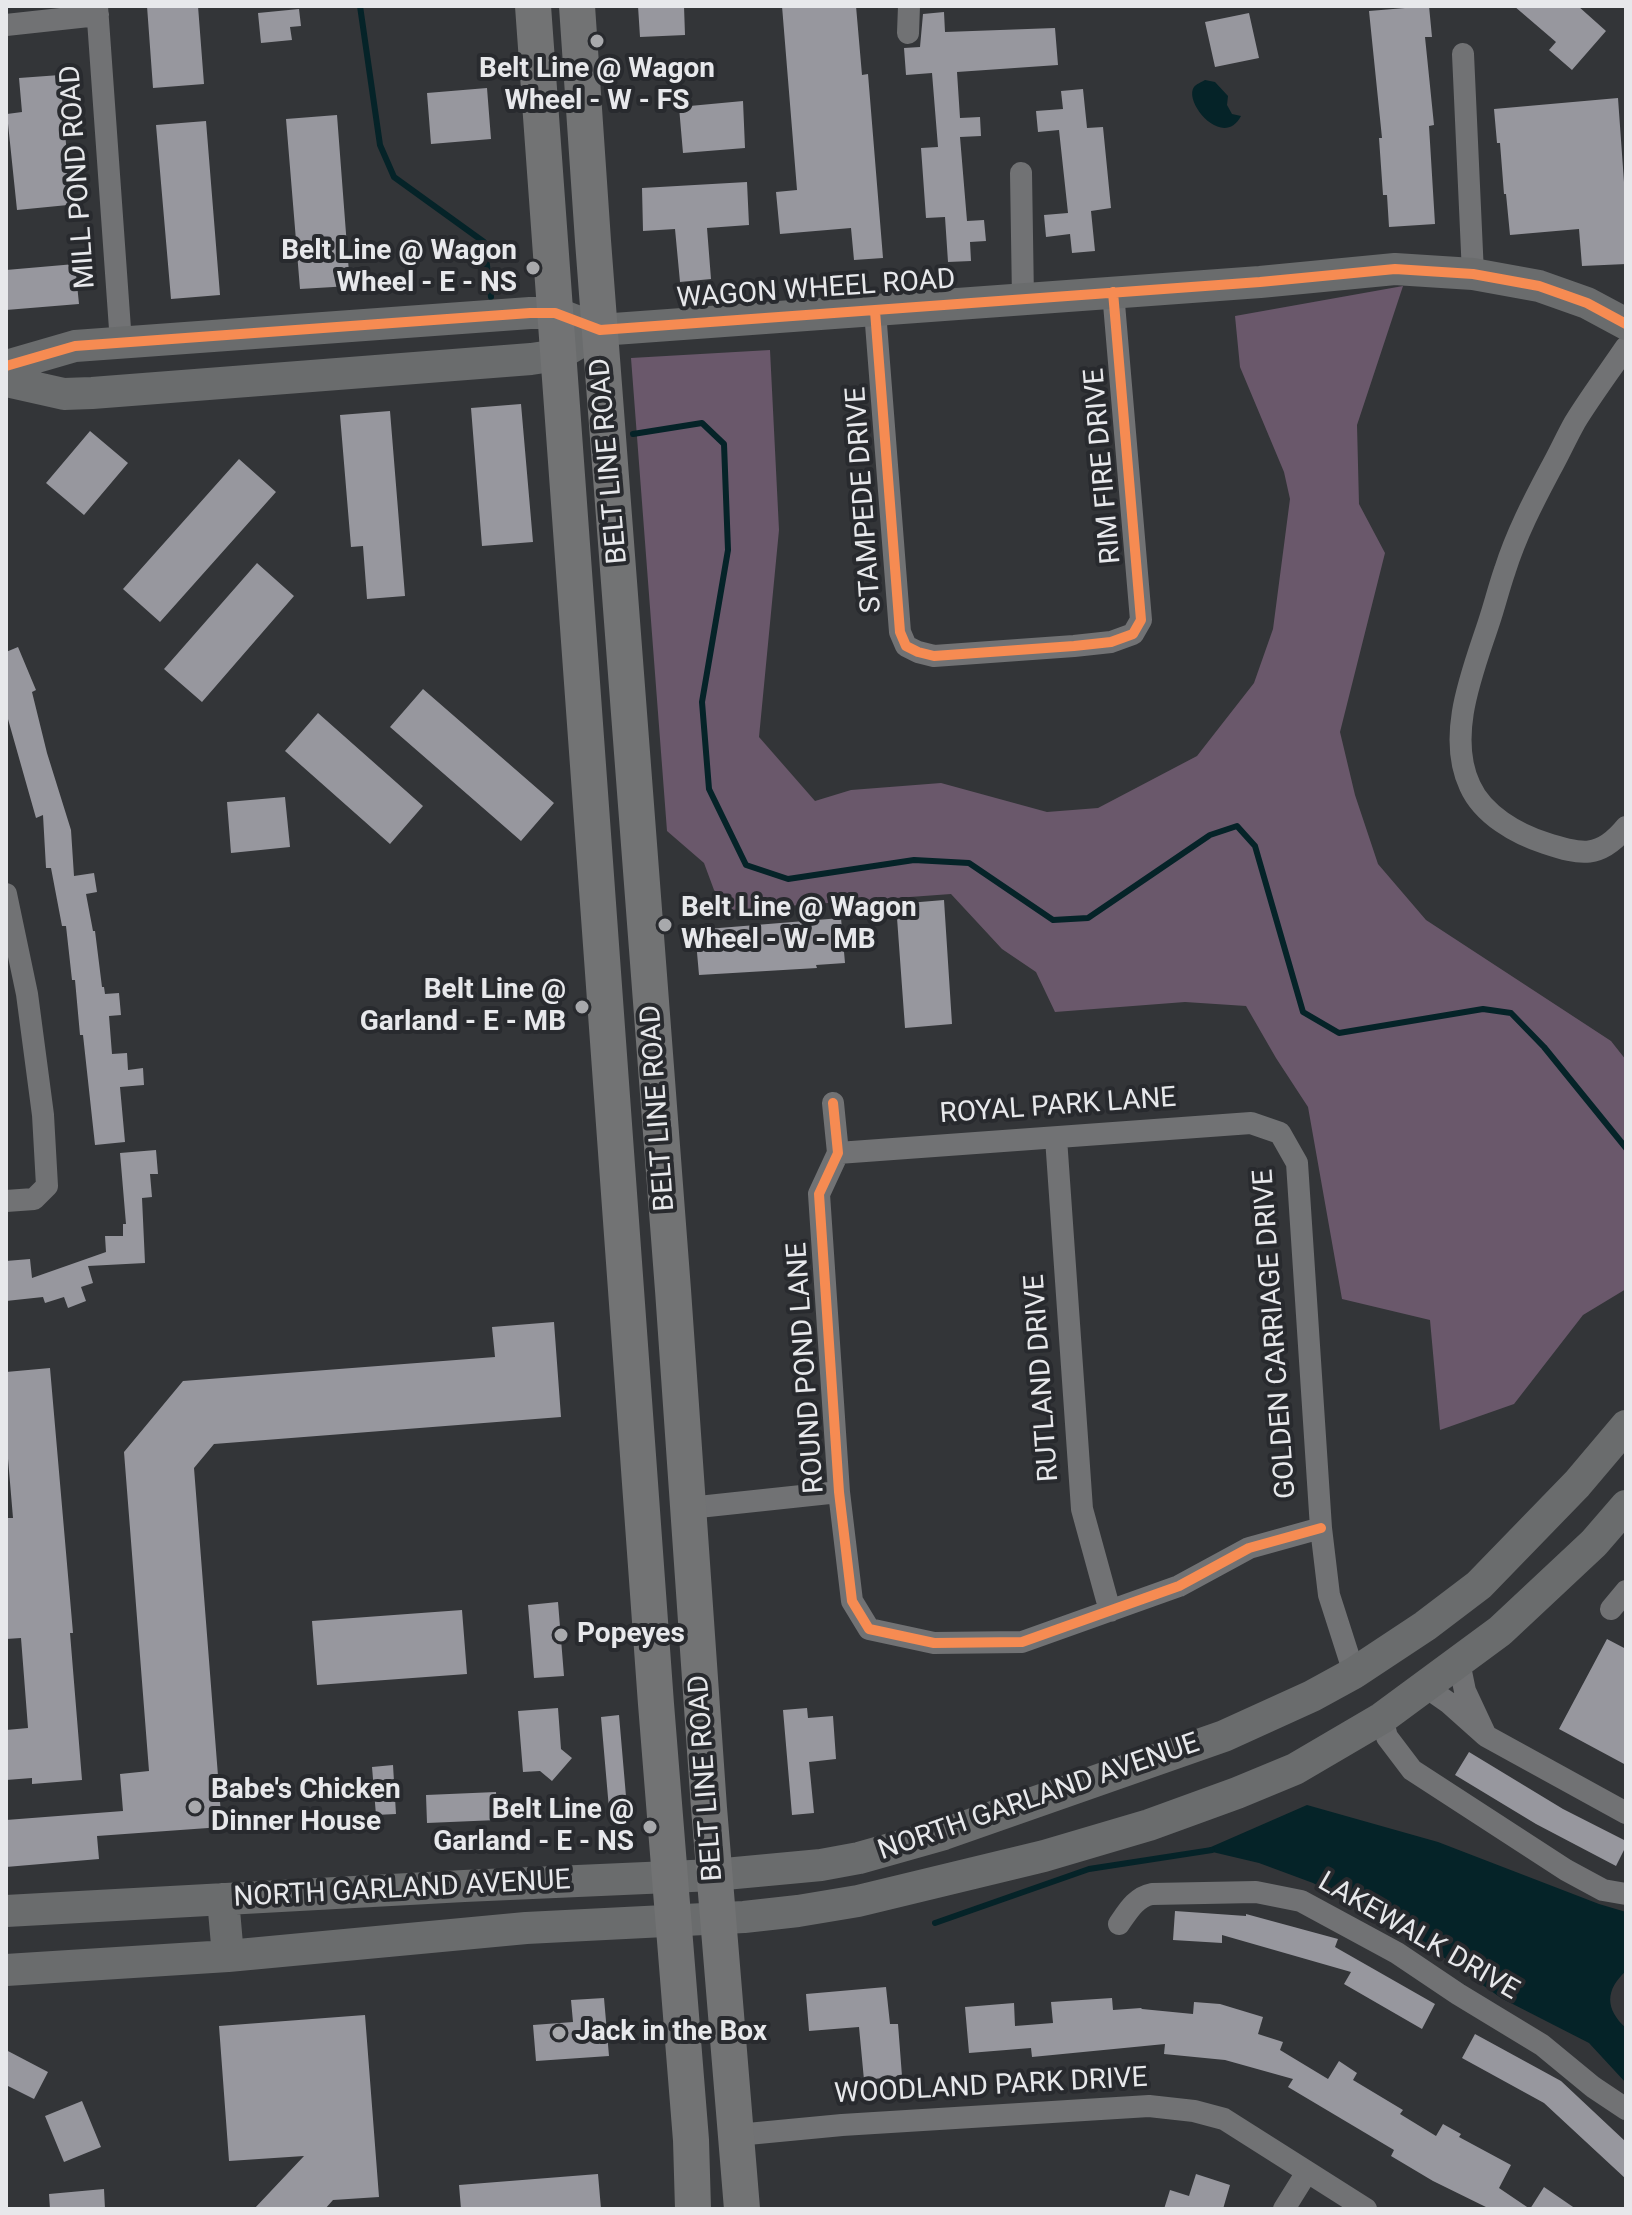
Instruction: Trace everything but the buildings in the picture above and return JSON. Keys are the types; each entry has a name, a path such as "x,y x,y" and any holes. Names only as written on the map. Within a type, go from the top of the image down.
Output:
{"main road":[{"name":"BELT LINE ROAD","path":"533,6 691,2140 693,2209"},
{"name":"BELT LINE ROAD","path":"577,6 717,1919 742,2209"},
{"name":"WAGON WHEEL ROAD","path":"6,366 75,346 414,321 555,313 600,330 1395,269 1473,274 1539,286 1587,303 1626,324"},
{"path":"414,321 416,368"},
{"name":"WAGON WHEEL ROAD","path":"6,381 64,394 416,368 558,355 600,330"},
{"path":"121,343 125,390"},
{"path":"608,1028 653,1025"},
{"path":"622,1215 667,1211"},
{"name":"NORTH GARLAND AVENUE","path":"6,1911 714,1875 821,1865 859,1858 944,1834 1224,1736 1354,1673 1425,1626 1479,1585 1577,1484 1626,1426"},
{"name":"NORTH GARLAND AVENUE","path":"6,1970 228,1956 526,1928 717,1919 798,1911 858,1901 1044,1856 1149,1825 1237,1793 1295,1769 1382,1718 1500,1631 1594,1543 1626,1506"},
{"path":"644,1511 689,1508"},
{"path":"1354,1673 1382,1718"},
{"path":"223,1899 228,1956"}],"street":[{"path":"908,33 909,6"},
{"path":"6,25 97,11"},
{"name":"MILL POND ROAD","path":"97,11 121,343"},
{"path":"1463,54 1473,274"},
{"path":"1021,173 1023,299"},
{"name":"RIM FIRE DRIVE","path":"1113,292 1141,620 1133,634"},
{"name":"STAMPEDE DRIVE","path":"875,311 890,487 896,608 906,646 934,656 1111,642 1133,634"},
{"path":"1626,347 1576,422 1520,531 1505,568 1466,697 1461,747 1470,788 1496,817 1519,832 1579,854 1602,849 1626,827"},
{"path":"6,894 27,994 43,1115 47,1186 34,1199 6,1201"},
{"path":"833,1103 838,1153"},
{"name":"ROYAL PARK LANE","path":"838,1153 1251,1123 1280,1133"},
{"name":"GOLDEN CARRIAGE DRIVE","path":"1280,1133 1297,1163 1321,1528 1329,1595 1354,1673"},
{"name":"RUTLAND DRIVE","path":"1056,1138 1082,1509 1110,1611"},
{"name":"ROUND POND LANE","path":"838,1153 819,1194 839,1492 852,1601 869,1629 934,1643 1022,1642 1110,1611"},
{"path":"689,1508 839,1492"},
{"path":"1110,1611 1179,1586 1249,1548 1321,1528"},
{"path":"1611,1609 1626,1591"},
{"path":"1459,1662 1465,1691 1486,1736"},
{"path":"1426,1687 1486,1736 1626,1813"},
{"path":"1382,1718 1387,1737 1412,1770 1566,1870 1603,1890 1626,1894"},
{"name":"LAKEWALK DRIVE","path":"1119,1924 1131,1907 1144,1896 1152,1894 1256,1892 1301,1901 1397,1953 1530,2037 1626,2109"},
{"name":"WOODLAND PARK DRIVE","path":"737,2135 842,2125 1149,2106 1194,2111 1224,2119 1366,2209"},
{"path":"1284,2209 1307,2172"}],"shaded area":[{"path":"1403,286 1357,425 1359,504 1385,553 1340,732 1355,795 1378,864 1426,920 1611,1041 1626,1060 1626,1289 1583,1315 1514,1404 1440,1430 1430,1320 1342,1299 1308,1107 1246,1006 1185,1002 1055,1012 1036,972 1002,949 951,894 732,910 714,890 704,863 667,831 631,358 770,350 779,530 759,737 815,801 851,790 941,783 1047,812 1098,808 1197,756 1254,683 1273,629 1290,499 1284,472 1240,367 1235,316"}],"water":[{"path":"1205,80 1215,82 1228,96 1227,105 1232,114 1241,116 1233,125 1225,128 1215,126 1199,112 1192,94 1195,86"},
{"path":"1307,1805 1438,1842 1626,1912 1626,1971 1614,1985 1610,2000 1614,2014 1626,2028 1626,2083 1589,2043 1501,1998 1406,1931 1313,1883 1259,1863 1204,1850"}],"waterway":[{"path":"360,6 380,145 394,177 484,242 491,297"},
{"path":"633,434 702,423 724,444 728,550 702,702 709,789 746,865 788,879 914,860 969,863 1053,920 1088,918 1210,835 1237,826 1255,846 1303,1012 1339,1033 1483,1009 1511,1013 1544,1047 1626,1148"},
{"path":"935,1923 1089,1869 1212,1850"}],"cycle path":[{"path":"6,366 75,346 530,313 555,313 600,330 1260,282 1395,269 1473,274 1539,286 1587,303 1626,324"},
{"path":"875,311 900,632 906,646 934,656 1074,646 1111,642 1133,634 1141,620 1113,292"},
{"path":"833,1103 838,1153 819,1194 839,1492 852,1601 869,1629 934,1643 1022,1642 1179,1586 1249,1548 1321,1528"}],"place":[{"name":"Belt Line @ Wagon Wheel - W - FS","path":"597,41"},
{"name":"Belt Line @ Wagon Wheel - E - NS","path":"533,268"},
{"name":"Belt Line @ Wagon Wheel - W - MB","path":"665,925"},
{"name":"Belt Line @ Garland - E - MB","path":"582,1007"},
{"name":"Popeyes","path":"561,1635"},
{"name":"Babe's Chicken Dinner House","path":"195,1807"},
{"name":"Belt Line @ Garland - E - NS","path":"650,1827"},
{"name":"Jack in the Box","path":"559,2033"}]}
